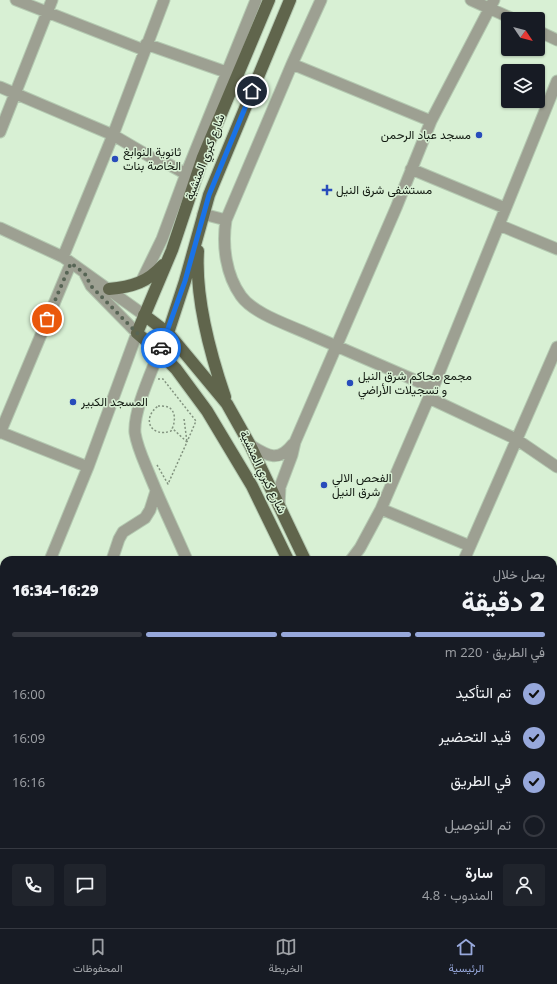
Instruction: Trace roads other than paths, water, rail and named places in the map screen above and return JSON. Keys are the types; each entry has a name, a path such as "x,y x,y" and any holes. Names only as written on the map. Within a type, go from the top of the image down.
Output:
{"main road":[{"name":"شارع كبري المنشية","path":"269,0 203,157 172,250 137,333 159,352 185,379 213,420 252,486 286,556"},
{"name":"شارع كبري المنشية","path":"159,352 168,333 201,219 222,161 290,0"},
{"path":"201,219 198,279 208,340 216,372 227,404"},
{"path":"109,289 125,287 141,282 155,274 164,264 172,250"},
{"name":"شارع كبري المنشية","path":"144,315 168,333 227,404 250,445 303,556"}],"street":[{"path":"16,0 145,47 226,72"},
{"path":"0,132 52,0"},
{"path":"88,467 0,432 67,260 145,47 164,0"},
{"path":"141,282 162,240 186,174 256,0"},
{"path":"321,0 292,64 226,220 224,232 226,261 232,280 241,297 256,309 433,388"},
{"path":"471,0 492,4 503,12"},
{"path":"279,506 280,487 292,455 295,442 412,169 431,121 492,4"},
{"path":"545,34 557,40"},
{"path":"292,64 431,121"},
{"path":"354,556 360,548 381,509 429,398 557,81"},
{"path":"0,87 113,135 159,162 166,163 186,174"},
{"path":"412,169 505,208"},
{"path":"201,219 226,220"},
{"path":"499,225 557,249"},
{"path":"0,228 67,260 144,315"},
{"path":"85,274 91,286 137,333"},
{"name":"شارع كبري المنشية","path":"52,556 88,467 137,333"},
{"path":"466,556 557,347"},
{"path":"159,352 143,394 136,418 135,433 139,448 156,491 185,556"},
{"path":"429,398 516,439 557,467"},
{"path":"250,445 268,455 278,456 289,450 295,442"},
{"path":"113,556 123,532 145,518 150,510 156,491"},
{"path":"381,509 470,546"}],"place":[{"name":"مسجد عباد الرحمن","path":"479,135"},
{"name":"ثانوية النوابغ الخاصة بنات","path":"115,159"},
{"name":"مستشفى شرق النيل","path":"327,190"},
{"name":"مجمع محاكم شرق النيل و تسجيلات الأراضي","path":"350,383"},
{"name":"المسجد الكبير","path":"73,402"},
{"name":"الفحص الالي شرق النيل","path":"324,485"}]}
